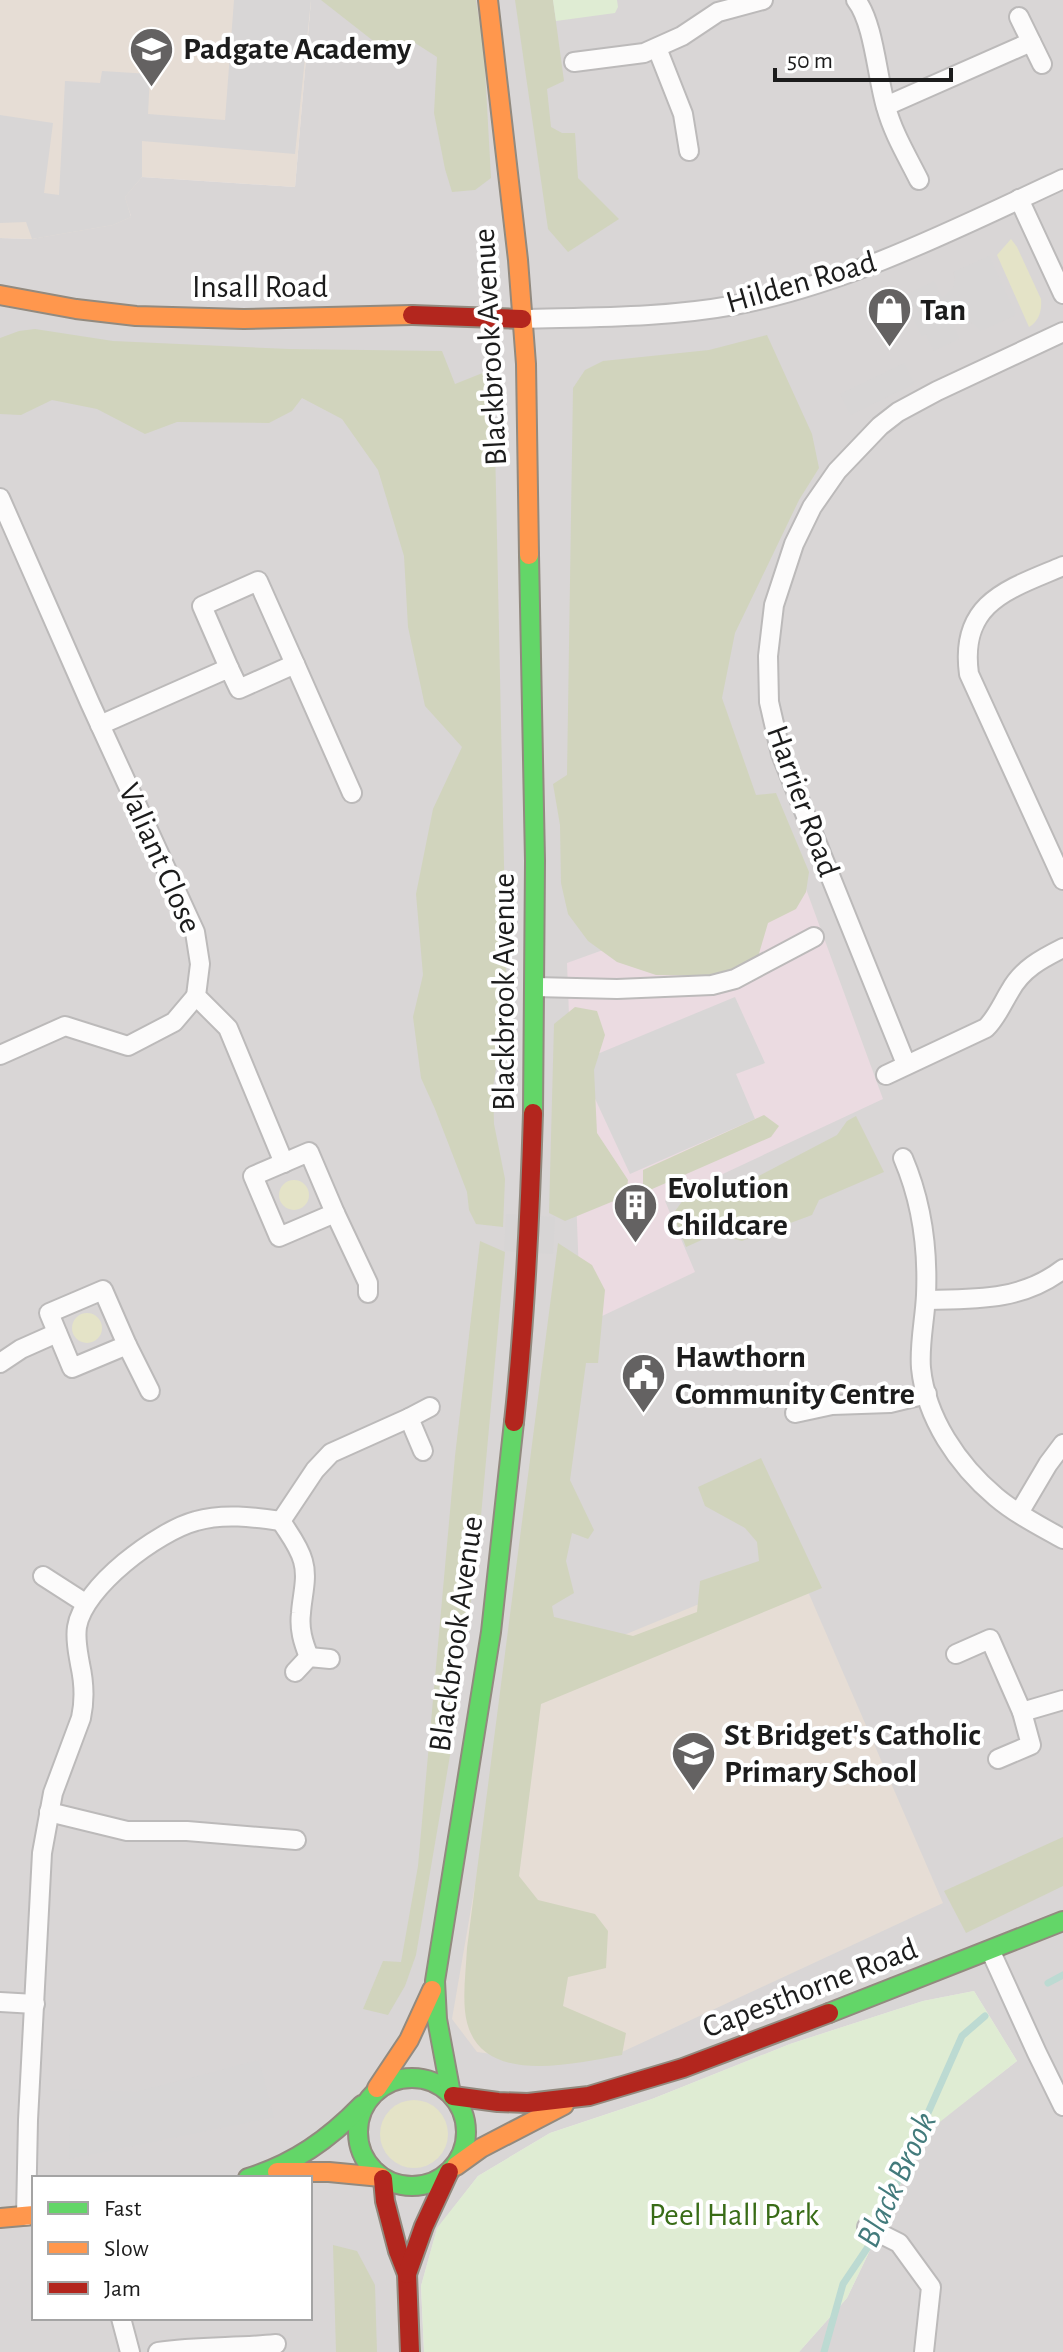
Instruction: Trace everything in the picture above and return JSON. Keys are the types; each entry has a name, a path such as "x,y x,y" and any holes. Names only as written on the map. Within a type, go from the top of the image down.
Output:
{"street":[{"name":"Blackbrook Avenue","path":"452,2095 437,2019 435,1981 491,1632 520,1364 530,1216 535,987 527,393 518,260 488,0"},
{"path":"574,62 644,53 682,36 718,12 763,0"},
{"path":"856,0 867,22 886,106 919,180"},
{"path":"1019,17 1042,64"},
{"path":"886,106 1031,42"},
{"path":"657,48 683,114 689,151"},
{"name":"Hilden Road","path":"522,319 704,309 769,297 899,253 1063,179"},
{"path":"1019,199 1063,294"},
{"name":"Insall Road","path":"0,295 136,316 244,319 412,315 522,319"},
{"name":"Harrier Road","path":"906,1064 781,754 769,702 768,656 774,605 794,544 812,507 837,471 880,426 898,412 937,391 1063,332"},
{"name":"Valiant Close","path":"0,498 195,932 200,964 196,996"},
{"path":"1063,566 1001,593 991,601 982,611 971,634 967,660 969,674 1063,880"},
{"path":"295,664 239,689 202,606 258,581 295,664 352,793"},
{"path":"100,725 229,668"},
{"path":"535,987 617,989 712,985 735,979 814,937"},
{"path":"886,1075 986,1028 994,1020 1018,978 1042,959 1063,948"},
{"path":"0,1055 65,1026 128,1046 174,1022 196,996 228,1028 284,1163"},
{"path":"335,1213 279,1237 253,1176 309,1152 368,1283 368,1293"},
{"path":"903,1158 921,1222 926,1263 921,1369 940,1429 957,1455 997,1498 1063,1539"},
{"path":"926,1300 1008,1295 1039,1284 1063,1269"},
{"path":"127,1345 72,1368 49,1313 103,1290 150,1391"},
{"path":"0,1363 21,1349 57,1333"},
{"path":"795,1413 832,1405 890,1403 927,1394"},
{"path":"281,1521 315,1470 331,1453 430,1407"},
{"path":"409,1418 423,1451"},
{"path":"1019,1513 1048,1464 1062,1448"},
{"path":"0,2218 30,2215 27,2148 40,1878 49,1812 58,1777 84,1706 76,1630 85,1603 104,1581 148,1545 181,1525 217,1517 281,1521"},
{"path":"281,1521 304,1562 301,1628 309,1657"},
{"path":"43,1576 85,1603"},
{"path":"956,1654 990,1639 1022,1712 1031,1745 998,1759"},
{"path":"309,1657 330,1659"},
{"path":"295,1672 309,1657"},
{"path":"1022,1712 1063,1700"},
{"path":"49,1812 127,1831 187,1831 296,1840"},
{"name":"Capesthorne Road","path":"452,2095 507,2103 574,2099 673,2072 991,1952 1063,1921"},
{"path":"991,1952 1063,2106"},
{"name":"Blackbrook Avenue","path":"373,2094 409,2040 435,1981"},
{"path":"0,2002 35,2004"},
{"path":"257,2176 322,2144 387,2083 414,2077 440,2085 462,2109 466,2124 464,2148 424,2226 407,2274"},
{"path":"373,2094 362,2110 358,2140 370,2167 382,2178 398,2251 407,2274 410,2352"},
{"name":"Capesthorne Road","path":"451,2170 481,2148 574,2099"},
{"path":"257,2176 309,2170 342,2171 413,2187 438,2180 451,2170"},
{"path":"867,2227 899,2243 931,2287 924,2352"},
{"path":"122,2320 130,2352"},
{"path":"158,2352 201,2346 277,2348 285,2326"}],"shaded area":[{"name":"Padgate Academy","path":"0,0 311,0 295,187 142,177 125,197 131,217 113,225 32,239 0,238"},
{"path":"234,0 311,0 295,154 142,141 142,177 125,197 131,217 113,225 32,239 26,222 0,223 0,115 53,123 44,193 59,195 65,81 100,83 102,71 150,74 148,114 225,120"},
{"path":"311,0 1063,0 1063,2352 799,2352 847,2298 922,2135 1017,2061 974,1991 923,2001 790,2044 652,2099 550,2133 478,2176 437,2229 421,2286 424,2352 0,2352 0,238 32,239 131,216 124,197 142,177 295,187"},
{"path":"989,256 1016,315 981,331 969,322 953,324 959,339 934,351 926,334 922,336 916,324 911,313 915,310 907,294 934,281 941,297 945,296 953,288 953,272"},
{"path":"904,363 914,384 851,415 840,394"},
{"path":"802,878 883,1099 665,1201 695,1272 581,1326 567,963"},
{"path":"735,997 765,1063 736,1074 755,1119 630,1174 578,1062"},
{"name":"St Bridget's Catholic Primary School","path":"796,1564 943,1903 622,2052 542,2061 477,2052 452,2019 510,1682"},
{"path":"259,2060 274,2117 69,2159 70,2089 136,2092"}],"green space":[{"path":"321,0 476,0 484,51 491,178 475,190 452,192 434,113 437,57 412,41 390,54"},
{"path":"515,0 553,0 564,81 547,89 551,127 562,133 575,133 578,178 619,219 568,252 548,229"},
{"path":"553,0 617,0 618,7 615,13 556,21"},
{"path":"1011,239 1041,299 1039,315 1029,327 997,255"},
{"path":"35,329 113,341 289,349 442,351 455,384 490,370 494,397 507,1004 493,1087 494,1124 505,1179 503,1227 476,1224 469,1210 467,1192 421,1078 413,1017 423,975 416,894 433,809 462,747 425,706 408,627 404,556 378,470 342,419 302,398 292,411 269,423 177,422 145,434 97,409 52,400 21,415 0,414 0,338"},
{"path":"767,335 812,434 819,468 799,500 735,633 722,698 756,795 776,793 809,872 806,892 796,909 768,923 758,957 742,968 713,976 656,975 617,962 588,941 568,914 561,883 560,825 553,784 567,775 573,388 585,370 603,361 709,350"},
{"path":"575,1007 597,1011 605,1035 594,1070 597,1133 628,1180 626,1196 565,1221 549,1213 554,1024"},
{"path":"764,1115 779,1126 771,1137 643,1193 643,1170"},
{"path":"856,1116 884,1172 819,1200 812,1215 742,1241 715,1234 686,1247 673,1214 694,1185 751,1180 837,1135 847,1121"},
{"path":"294,1180 305,1184 309,1195 305,1206 294,1210 283,1206 279,1195 283,1184"},
{"path":"480,1241 505,1252 479,1538 454,1732 416,1955 405,1986 388,2015 363,2009 383,1961 401,1962 418,1866 455,1456"},
{"path":"558,1243 592,1265 605,1290 598,1363 586,1363 570,1480 594,1530 588,1539 572,1533 566,1561 574,1593 552,1606 554,1617 633,1636 697,1612 700,1581 759,1561 757,1542 745,1528 705,1506 698,1487 761,1458 822,1588 541,1704 519,1876 538,1900 595,1914 608,1931 606,1968 568,1977 563,2006 626,2033 622,2055 552,2066 527,2066 505,2062 486,2052 472,2036 465,2011 464,1988"},
{"path":"87,1313 98,1317 102,1328 98,1339 87,1343 76,1339 72,1328 76,1317"},
{"path":"1063,1837 1063,1886 966,1933 944,1891"},
{"name":"Peel Hall Park","path":"974,1991 1017,2061 922,2136 847,2298 799,2352 424,2352 421,2286 437,2228 478,2176 550,2133 652,2099 790,2044 923,2001"},
{"path":"407,2100 421,2100 433,2105 443,2115 448,2134 443,2153 433,2163 421,2168 407,2168 395,2163 385,2153 380,2141 380,2127 385,2115 395,2105"},
{"path":"333,2245 357,2251 375,2285 377,2352 336,2352"}],"pier":[{"path":"506,1214 555,1217 553,1254 504,1251"}],"waterway":[{"name":"Black Brook","path":"1048,1983 1063,1975"},
{"name":"Black Brook","path":"824,2352 843,2284 870,2244 962,2036 985,2016"}],"traffic: fast":[{"path":"529,555 535,861 533,1113"},
{"path":"451,2094 437,2019 435,1981 491,1632 514,1422"},
{"path":"829,2013 1063,1921"},
{"path":"412,2078 433,2082 451,2093 462,2111 466,2132 462,2153 451,2171 433,2182 412,2186 391,2182 373,2171 362,2153 358,2132 362,2111 373,2093 391,2082 412,2078"},
{"path":"254,2176 310,2149 362,2105"}],"traffic: slow":[{"path":"488,0 518,260 526,364 529,555"},
{"path":"0,295 136,316 244,319 412,315"},
{"path":"377,2088 409,2040 432,1990"},
{"path":"456,2166 481,2148 564,2105"},
{"path":"277,2172 329,2172 381,2177"},
{"path":"0,2218 32,2215"}],"traffic: jam":[{"path":"412,315 522,319"},
{"path":"514,1422 526,1268 533,1113"},
{"path":"453,2096 528,2103 589,2096 683,2068 829,2013"},
{"path":"407,2274 424,2226 449,2172"},
{"path":"383,2179 385,2201 407,2274 410,2352"}],"place":[{"name":"Padgate Academy","path":"152,88"},
{"name":"Tan","path":"889,349"},
{"name":"Evolution Childcare","path":"636,1245"},
{"name":"Hawthorn Community Centre","path":"644,1414"},
{"name":"St Bridget's Catholic Primary School","path":"693,1792"}]}
